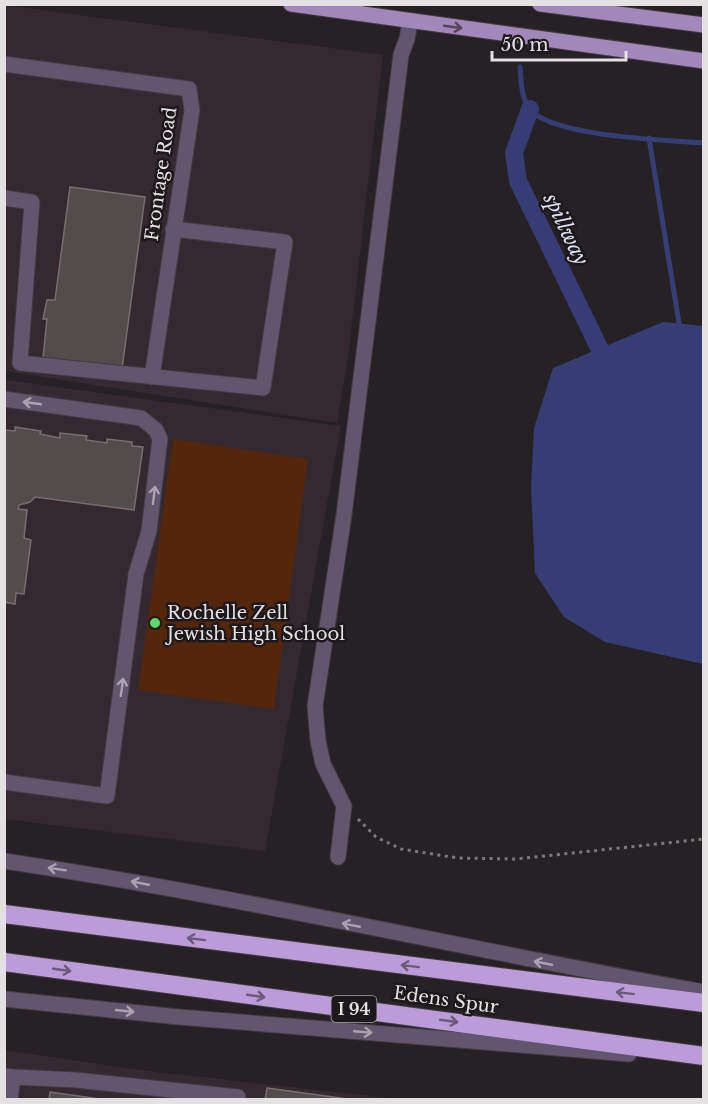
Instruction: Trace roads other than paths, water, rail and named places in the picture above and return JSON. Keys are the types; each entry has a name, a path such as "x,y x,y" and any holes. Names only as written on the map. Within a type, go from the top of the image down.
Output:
{"highway":[{"name":"Edens Spur","path":"4,914 704,1003"},
{"name":"Edens Spur","path":"4,962 704,1056"}],"main road":[{"path":"291,4 704,60"},
{"path":"540,4 704,26"}],"lane":[{"path":"338,857 344,806 323,764 318,741 315,706 320,658 344,515 401,55 410,21"},
{"name":"Frontage Road","path":"4,64 189,89 192,110 152,377"},
{"path":"4,198 32,202 20,363 263,388 285,242 173,229"},
{"path":"4,399 141,418 156,430 160,439 149,531 136,574 108,796 4,782"},
{"path":"4,861 110,877 556,966 704,992"},
{"name":"Edens Spur","path":"4,999 179,1017 704,1060"},
{"path":"10,1100 9,1076 76,1080 238,1098"}],"water":[{"path":"663,322 703,326 703,664 605,642 564,617 535,573 531,488 534,428 553,368"}],"waterway":[{"path":"520,67 526,104 541,118 584,131 704,143"},
{"name":"spillway","path":"530,109 514,153 518,181 607,364"},
{"path":"649,138 680,329"}],"place":[{"name":"Rochelle Zell Jewish High School","path":"155,623"}]}
